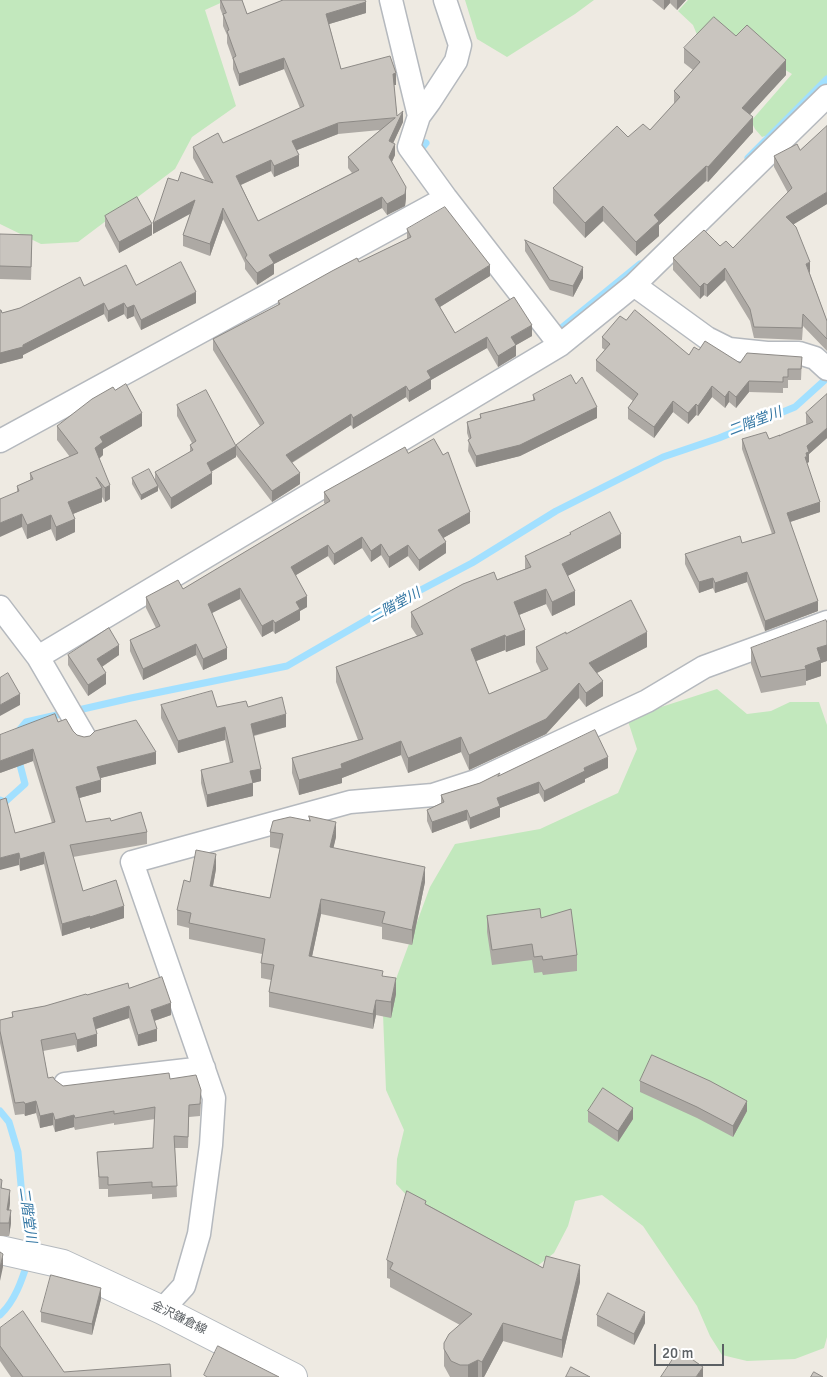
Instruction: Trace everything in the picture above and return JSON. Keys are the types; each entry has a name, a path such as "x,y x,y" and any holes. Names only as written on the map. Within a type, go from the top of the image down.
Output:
{"main road":[{"name":"金沢鎌倉線","path":"0,1250 62,1264 162,1310 293,1377"}],"street":[{"path":"391,0 419,116"},
{"path":"445,0 460,45 456,61 419,116 409,147 446,198 560,345"},
{"path":"38,657 560,345 634,285 827,96"},
{"path":"0,441 446,198"},
{"path":"634,285 707,338 729,349 767,353 799,353 815,358 827,369"},
{"path":"0,607 38,657 84,736"},
{"path":"162,1310 184,1286 199,1234 211,1145 214,1098 132,862 350,802 433,795 476,781 521,762 647,701 704,667 827,622"},
{"path":"65,1084 204,1068"}],"green space":[{"path":"0,0 227,0 205,10 236,106 192,137 175,169 78,242 41,244 0,224"},
{"path":"465,0 594,0 507,57 477,39"},
{"path":"688,0 827,0 827,87 786,129 762,137 751,121 792,74 779,66 700,42 693,25 678,11"},
{"path":"717,689 747,714 771,711 790,702 819,702 827,725 827,1337 824,1348 795,1359 747,1361 722,1355 710,1336 697,1306 643,1226 602,1195 575,1201 568,1226 554,1253 531,1271 413,1202 396,1184 397,1159 404,1130 386,1090 383,1014 430,887 455,844 540,829 618,793 637,749 627,718"}],"building":[{"path":"221,0 242,0 247,14 283,0 365,0 366,2 326,14 341,69 390,56 396,73 393,74 397,116 403,111 389,141 395,144 389,157 406,187 405,194 387,204 382,197 269,255 274,263 257,273 245,258 247,255 223,208 210,244 183,235 195,200 153,223 168,178 178,181 181,172 213,183 193,147 218,133 223,143 304,106 284,58 239,74 233,58 236,56 223,14 226,13","holes":["395,118 348,157 359,170 258,221 236,176 271,160 274,166 299,155 292,141 338,123"]},
{"path":"714,17 736,36 747,25 786,60 742,108 753,117 708,167 706,166 654,215 659,221 636,242 603,206 585,223 553,188 617,126 628,137 643,124 650,130 680,97 674,91 700,62 684,48"},
{"path":"827,126 827,192 786,217 796,227 810,262 806,264 827,321 827,339 803,314 802,328 754,327 750,309 725,268 707,285 704,283 700,287 673,258 704,230 720,246 726,241 733,248 792,188 774,156 797,144 800,150"},
{"path":"137,197 152,224 119,242 105,216"},
{"path":"445,207 490,265 435,299 455,333 514,297 532,325 511,337 516,345 498,356 487,337 427,371 431,378 409,391 406,386 353,418 351,414 286,455 300,473 272,491 236,445 264,423 213,339 280,304 278,301 357,258 359,262 411,237 407,229"},
{"path":"0,234 32,235 31,267 0,266"},
{"path":"525,240 583,267 573,286 550,280"},
{"path":"181,262 196,292 141,320 134,305 127,308 124,303 108,311 104,303 23,345 23,347 0,353 0,310 2,313 20,308 80,277 84,286 126,265 136,285"},
{"path":"635,310 689,355 694,347 699,350 705,341 740,363 747,353 802,357 801,369 788,369 788,377 783,377 783,382 749,381 736,397 729,391 725,397 712,386 698,406 696,404 688,413 673,401 654,427 628,408 638,394 596,360 610,344 602,337 620,316 626,320"},
{"path":"571,375 576,384 582,377 597,407 520,445 476,456 468,440 471,438 467,422 481,418 480,414 535,400 533,395"},
{"path":"126,384 142,413 100,437 103,442 95,448 110,485 105,488 96,477 102,488 68,502 75,519 56,527 51,515 27,525 22,514 0,523 0,499 19,491 17,486 33,479 30,473 78,453 57,426 92,399 113,387 115,390"},
{"path":"206,390 236,446 207,463 212,473 171,498 155,472 193,450 190,445 196,441 177,405"},
{"path":"827,394 827,428 807,446 809,452 806,453 807,457 805,457 820,502 787,513 818,601 765,621 747,572 715,583 713,578 699,582 685,554 740,536 742,543 775,533 742,439 766,432 769,439 813,422 806,413"},
{"path":"434,439 443,455 448,452 470,512 438,530 446,542 419,560 408,545 389,557 381,544 371,551 362,537 334,554 328,545 291,567 307,596 296,602 300,609 275,623 273,620 262,626 240,588 208,604 227,648 203,659 196,644 143,669 130,640 160,626 146,597 178,580 183,589 330,501 324,492 405,447 408,453"},
{"path":"149,469 158,486 141,495 132,478"},
{"path":"610,512 621,534 562,564 575,591 552,602 546,589 514,602 525,630 506,637 505,635 471,649 489,694 548,669 536,647 566,632 566,634 631,600 647,632 589,663 603,681 586,693 579,683 546,719 469,755 461,737 408,758 401,741 341,764 342,768 299,780 292,758 363,739 336,667 423,634 411,612 463,584 494,572 497,580 531,567 525,556 571,534"},
{"path":"826,620 827,645 817,648 821,660 805,666 806,669 761,677 751,648"},
{"path":"109,628 119,645 97,659 106,673 88,685 68,655"},
{"path":"8,673 20,694 0,705 0,678"},
{"path":"212,691 217,707 246,701 248,707 282,697 286,714 251,724 261,769 250,771 253,783 207,795 201,770 233,762 225,727 178,741 161,705"},
{"path":"55,714 58,722 66,719 77,735 84,737 90,736 95,731 136,720 156,752 97,767 101,780 76,787 86,822 110,818 111,821 141,812 147,832 70,845 83,891 116,880 124,906 62,924 44,852 20,859 19,853 0,858 0,800 6,798 15,833 55,822 33,749 0,761 0,735"},
{"path":"595,730 608,757 584,768 585,771 544,791 539,782 497,798 500,806 470,818 467,810 432,822 427,810 444,802 441,795 480,783 500,773 498,776"},
{"path":"309,816 336,822 330,847 425,867 412,930 382,923 385,912 321,899 309,956 383,971 382,976 396,978 391,1002 376,1000 373,1014 269,992 274,965 261,963 265,939 189,923 191,913 177,910 184,880 190,882 196,850 216,854 210,886 270,898 283,834 270,832 273,821 290,817 310,821"},
{"path":"540,909 541,918 571,909 577,955 543,960 542,956 534,957 532,944 492,950 487,916"},
{"path":"162,977 171,1003 151,1010 157,1029 138,1035 129,1006 93,1018 97,1034 77,1040 75,1033 41,1040 48,1078 53,1077 63,1086 169,1073 170,1079 196,1075 201,1090 200,1104 189,1105 188,1137 174,1136 177,1186 152,1187 152,1182 108,1185 108,1177 99,1177 97,1152 153,1148 155,1107 114,1114 114,1111 75,1118 74,1115 55,1120 53,1113 40,1116 36,1101 25,1104 24,1102 15,1103 0,1031 0,1020 13,1017 12,1012 45,1006 128,983 129,988"},
{"path":"652,1055 710,1081 747,1101 733,1126 640,1081"},
{"path":"603,1088 633,1108 618,1131 588,1111"},
{"path":"0,1179 2,1180 1,1188 10,1190 7,1210 11,1210 9,1223 0,1223"},
{"path":"407,1191 426,1201 425,1204 543,1268 546,1256 580,1265 562,1340 503,1323 482,1362 478,1360 468,1365 460,1365 451,1361 444,1349 444,1343 449,1334 472,1314 390,1269 393,1263 387,1260"},
{"path":"0,1252 3,1254 0,1268"},
{"path":"51,1275 101,1288 92,1324 41,1312"},
{"path":"608,1293 645,1312 634,1334 597,1315"},
{"path":"23,1311 64,1372 170,1364 171,1377 23,1377 0,1346 0,1328"},
{"path":"218,1346 279,1377 207,1377 204,1375"},
{"path":"679,1350 703,1367 696,1377 661,1377"},
{"path":"571,1367 590,1377 566,1377"},
{"path":"814,1372 823,1377 811,1377"}],"waterway":[{"path":"748,158 827,79"},
{"path":"425,154 421,149 426,143"},
{"path":"556,326 559,330 640,264"},
{"name":"二階堂川","path":"16,734 26,722 287,666 396,603 472,563 556,511 663,457 719,438 795,407 827,378"},
{"name":"二階堂川","path":"0,800 5,802 25,784 18,757"},
{"name":"二階堂川","path":"0,1111 9,1122 18,1152 22,1196 31,1250"},
{"name":"二階堂川","path":"0,1315 14,1297 28,1261"}]}
